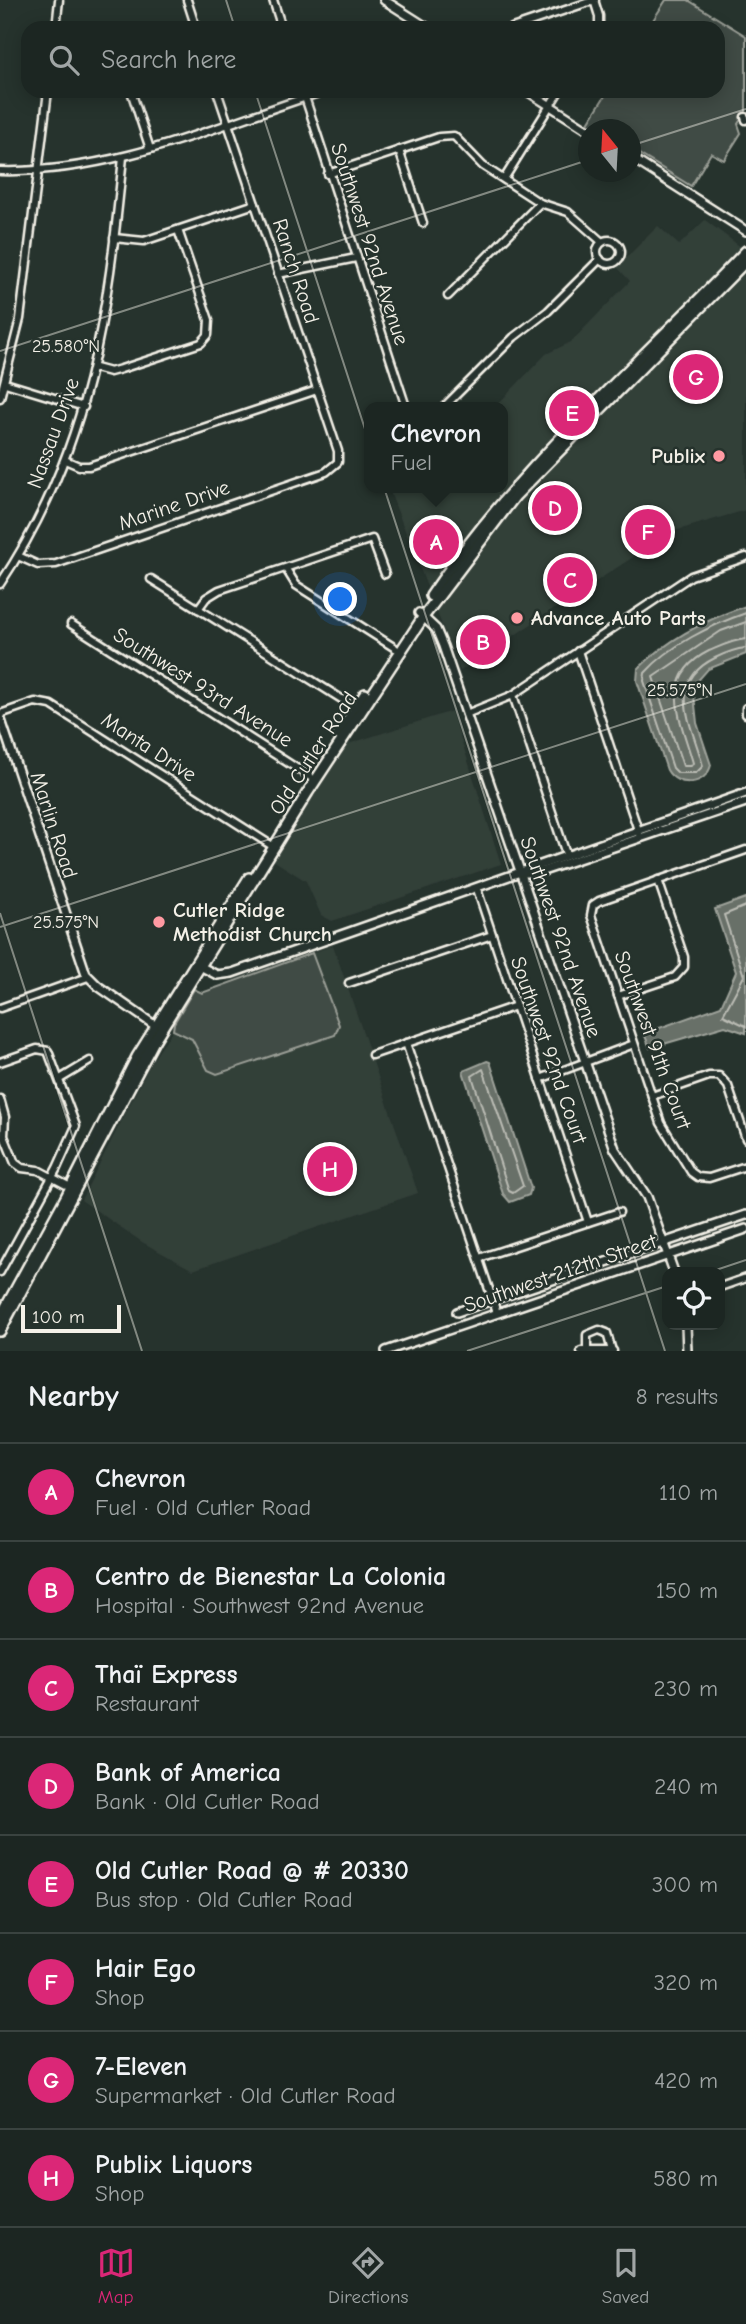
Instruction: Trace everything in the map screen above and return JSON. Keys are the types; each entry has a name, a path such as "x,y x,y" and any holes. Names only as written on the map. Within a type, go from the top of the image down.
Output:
{"main road":[{"name":"Old Cutler Road","path":"358,709 460,554 552,447 638,366 746,251"},
{"name":"Old Cutler Road","path":"697,306 746,261"},
{"name":"Old Cutler Road","path":"502,506 550,460 605,398"},
{"path":"550,460 552,447"},
{"name":"Old Cutler Road","path":"0,1331 158,1028 395,648 421,615"},
{"name":"Old Cutler Road","path":"0,1317 74,1189"}],"street":[{"path":"57,21 59,0"},
{"path":"187,0 194,21"},
{"path":"273,0 280,21"},
{"path":"532,21 594,0 598,21"},
{"path":"389,1 418,21"},
{"path":"0,398 20,319 47,98"},
{"path":"133,98 150,149"},
{"name":"Ranch Road","path":"219,98 338,451 338,462"},
{"path":"0,171 38,171 123,157 228,124 294,98"},
{"name":"Southwest 92nd Avenue","path":"305,98 404,402"},
{"path":"538,98 578,123"},
{"path":"504,179 555,98"},
{"path":"328,174 449,135 459,139 479,163 540,203 568,212 602,243"},
{"path":"399,150 423,223"},
{"name":"Nassau Drive","path":"0,584 18,556 65,460 85,407 94,368 114,238 123,157"},
{"path":"641,163 746,231"},
{"path":"448,296 540,203"},
{"path":"114,238 139,242 255,204"},
{"path":"94,368 118,370 196,345 208,335 209,320 178,230"},
{"path":"609,240 616,242 621,252 615,262 607,263 600,259 597,253 602,243 609,240"},
{"path":"278,274 356,258"},
{"path":"449,402 514,337 548,311 600,259"},
{"path":"5,383 85,407"},
{"path":"65,460 79,466 89,466 317,390"},
{"name":"Marine Drive","path":"18,556 38,565 56,564 326,472 338,462"},
{"path":"198,609 211,594 372,539 386,574"},
{"path":"466,714 513,695 691,576 746,557"},
{"path":"286,569 296,585 395,648"},
{"path":"151,579 358,709"},
{"name":"Southwest 92nd Avenue","path":"421,615 438,632 616,1152 645,1193 672,1267"},
{"name":"Southwest 93rd Avenue","path":"71,624 314,778"},
{"path":"578,651 639,834"},
{"path":"513,695 566,854"},
{"name":"Manta Drive","path":"0,715 35,702 51,705 272,846"},
{"path":"746,708 746,714"},
{"name":"Marlin Road","path":"0,715 88,976"},
{"path":"522,873 537,873 746,793"},
{"path":"197,965 216,975 227,975 522,873 566,854 746,803"},
{"path":"618,996 681,972 684,957 657,880 746,850"},
{"name":"Southwest 91th Court","path":"657,880 599,901 592,909 592,920 667,1137 696,1176 709,1178 746,1166"},
{"name":"Southwest 92nd Court","path":"477,889 588,1222"},
{"path":"349,983 492,934"},
{"path":"0,1006 88,976 158,1028"},
{"path":"372,1055 516,1006"},
{"path":"406,1043 497,1313"},
{"path":"540,1079 634,1044"},
{"path":"0,1062 44,1049 51,1055 75,1129 0,1272"},
{"path":"60,1079 90,1061"},
{"path":"652,1096 712,1076 722,1078 728,1086 746,1139"},
{"path":"0,1099 5,1116 4,1136 15,1163 52,1177 74,1189"},
{"path":"479,1258 619,1212"},
{"name":"Southwest 212th Street","path":"457,1312 746,1215"},
{"name":"Southwest 212th Street","path":"386,1351 746,1228"},
{"path":"725,1285 746,1278"},
{"path":"603,1330 609,1336 612,1351 584,1350 587,1335 603,1330"},
{"path":"686,1330 687,1351"}],"shaded area":[{"path":"666,0 688,0 722,21 652,21"},
{"path":"725,23 746,36 746,112 738,124 741,133 724,160 711,153 691,186 641,155 641,119 590,119 604,98 725,98"},
{"path":"705,220 746,251 746,510 671,532 460,671 390,493 508,493 508,402 500,402 546,354 571,342 630,281 617,267 658,226 679,245"},
{"path":"452,711 501,864 332,921 321,915 306,881 273,860 345,745"},
{"path":"333,945 418,1193 193,1270 142,1242 81,1200 152,1061 173,1030 192,1039 204,1057 339,1028 312,953"},
{"path":"312,953 339,1025 335,1035 217,1074 208,1070 192,1039 173,1030 174,1023 194,989 202,993"}],"water":[{"path":"746,606 746,654 708,669 693,686 697,723 711,765 698,781 677,780 667,770 637,681 638,669 649,658 688,632"},
{"path":"746,898 746,1033 725,1026 650,1048 645,1036 648,1032 721,1006 736,972 715,909"},
{"path":"490,1062 531,1188 529,1195 510,1202 503,1194 463,1071"}],"place":[{"name":"7-Eleven","path":"696,377"},
{"name":"Old Cutler Road @ # 20330","path":"572,413"},
{"name":"Publix","path":"719,456"},
{"name":"Bank of America","path":"555,508"},
{"name":"Hair Ego","path":"648,532"},
{"name":"Chevron","path":"436,542"},
{"name":"Thaï Express","path":"570,580"},
{"name":"Advance Auto Parts","path":"517,618"},
{"name":"Centro de Bienestar La Colonia","path":"483,642"},
{"name":"Cutler Ridge Methodist Church","path":"159,922"},
{"name":"Publix Liquors","path":"330,1169"}]}
